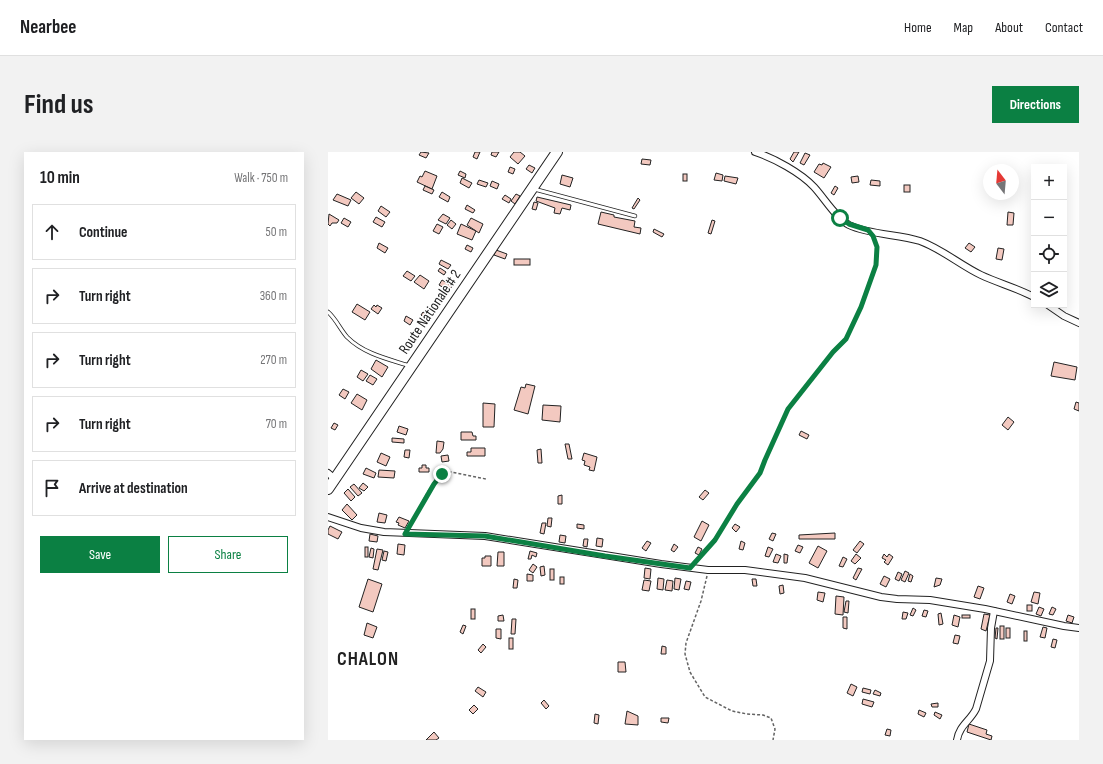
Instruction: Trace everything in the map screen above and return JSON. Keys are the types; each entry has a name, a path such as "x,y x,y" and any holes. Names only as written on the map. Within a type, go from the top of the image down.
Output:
{"main road":[{"name":"Route Nationale # 2","path":"328,490 332,476 412,366 557,152"}],"street":[{"path":"755,152 765,155 782,164 813,186 840,218 849,224 868,230 900,236 921,242 946,254 981,275 1016,288 1031,296"},
{"path":"1052,308 1064,316 1079,323"},
{"path":"328,516 361,528 384,532 485,536 690,568 708,570 745,570 805,578 881,597 930,600 1079,628"},
{"path":"957,740 958,731 973,715 976,709 990,661 991,628 994,611"}],"lane":[{"path":"532,188 635,216"},
{"path":"328,312 347,336 360,347 382,358 412,366"}],"path":[{"path":"690,568 715,540 737,504 760,473 788,409 833,352 846,339 861,307 876,265 877,247 873,236 868,230"},
{"path":"405,534 434,484 442,474 445,472 455,472 486,479"},
{"path":"708,570 701,602 686,643 685,654 687,664 694,680 705,697 732,711 763,715 771,718 774,729 772,740"}],"building":[{"path":"421,152 429,153 426,158 419,155"},
{"path":"475,152 480,152 477,159 473,157"},
{"path":"492,152 499,152 496,157 491,155"},
{"path":"514,152 520,152 525,156 518,164 510,157"},
{"path":"794,152 799,152 793,162 790,159"},
{"path":"805,153 810,155 804,165 800,163"},
{"path":"642,159 651,160 650,165 641,164"},
{"path":"823,163 831,167 824,178 814,172 819,164 822,165"},
{"path":"529,165 535,168 532,173 526,169"},
{"path":"510,167 515,169 513,174 508,172"},
{"path":"425,171 437,176 432,189 417,182"},
{"path":"460,171 466,174 465,178 458,175"},
{"path":"716,173 723,175 722,181 714,180"},
{"path":"683,174 687,174 687,181 683,181"},
{"path":"562,175 573,178 570,187 560,184"},
{"path":"725,176 738,178 736,184 724,181"},
{"path":"858,176 859,182 852,183 851,177"},
{"path":"462,178 472,183 469,188 460,183"},
{"path":"479,180 488,183 486,187 477,184"},
{"path":"871,180 880,181 880,186 870,185"},
{"path":"492,181 499,184 497,189 490,186"},
{"path":"904,185 910,185 910,192 904,192"},
{"path":"425,186 434,190 432,194 423,190"},
{"path":"835,186 838,188 834,195 831,193"},
{"path":"356,192 364,198 359,204 351,198"},
{"path":"442,192 450,197 448,202 439,197"},
{"path":"337,194 351,200 348,206 333,200"},
{"path":"516,194 520,196 515,204 511,201"},
{"path":"505,195 511,199 509,203 502,199"},
{"path":"537,197 571,205 570,210 562,208 560,214 554,213 555,208 536,201"},
{"path":"638,198 640,200 634,209 632,208"},
{"path":"534,202 538,203 536,210 532,209"},
{"path":"467,205 475,210 473,213 465,209"},
{"path":"381,206 390,212 386,217 378,211"},
{"path":"601,212 614,215 614,217 635,221 634,227 641,228 640,234 598,224"},
{"path":"1008,212 1014,213 1013,225 1007,225"},
{"path":"329,214 339,220 337,223 332,223 330,226 328,224"},
{"path":"443,214 450,218 446,224 438,220"},
{"path":"376,217 385,222 382,227 373,222"},
{"path":"344,218 351,222 348,227 341,223"},
{"path":"471,218 483,224 479,233 467,225"},
{"path":"451,220 456,224 452,229 447,225"},
{"path":"712,220 715,221 711,234 708,233"},
{"path":"437,224 443,227 439,234 433,231"},
{"path":"461,224 476,231 472,240 457,234"},
{"path":"654,229 664,234 662,237 653,232"},
{"path":"379,243 388,248 385,253 377,248"},
{"path":"969,243 975,247 971,252 965,248"},
{"path":"467,245 473,248 471,252 465,249"},
{"path":"998,248 1004,249 1002,260 996,259"},
{"path":"496,250 507,254 505,259 494,255"},
{"path":"514,259 530,259 530,265 514,265"},
{"path":"441,260 451,265 448,269 439,264"},
{"path":"440,268 446,272 444,275 438,271"},
{"path":"407,271 415,276 411,281 403,276"},
{"path":"420,275 429,281 424,289 414,282"},
{"path":"442,280 452,286 449,291 439,285"},
{"path":"357,304 370,312 365,320 352,312"},
{"path":"374,305 382,308 378,314 371,309"},
{"path":"423,312 428,315 426,319 421,315"},
{"path":"406,316 413,320 410,325 404,321"},
{"path":"376,360 388,367 382,377 371,369"},
{"path":"1054,362 1077,367 1075,380 1051,376"},
{"path":"361,370 368,374 363,381 357,377"},
{"path":"370,375 377,379 373,385 366,381"},
{"path":"526,384 535,386 528,414 514,410 521,387 525,388"},
{"path":"343,389 349,392 345,399 339,395"},
{"path":"357,394 367,400 362,410 351,403"},
{"path":"1076,402 1079,403 1079,411 1074,409"},
{"path":"483,403 495,404 494,427 483,427"},
{"path":"543,405 561,406 560,422 542,420"},
{"path":"1008,417 1014,422 1008,430 1002,425"},
{"path":"334,423 338,425 335,430 331,428"},
{"path":"399,426 408,429 406,435 397,432"},
{"path":"801,431 809,435 807,439 799,435"},
{"path":"461,432 472,432 473,436 476,436 476,440 461,440"},
{"path":"392,438 404,439 404,443 392,442"},
{"path":"437,441 444,442 443,449 440,453 436,453"},
{"path":"565,444 569,444 572,459 568,459"},
{"path":"471,448 485,448 485,456 467,456 467,452 471,452"},
{"path":"541,449 542,463 538,463 537,450"},
{"path":"405,450 410,450 409,458 404,457"},
{"path":"381,453 390,457 386,466 377,462"},
{"path":"584,453 597,457 594,471 589,470 590,467 584,465 585,461 582,460"},
{"path":"448,455 449,461 442,462 441,456"},
{"path":"422,465 426,465 426,468 429,468 429,472 419,472 419,468 422,468"},
{"path":"366,468 376,473 374,478 363,474"},
{"path":"379,470 395,471 394,478 378,477"},
{"path":"363,483 368,487 364,491 359,488"},
{"path":"354,484 362,493 358,496 350,487"},
{"path":"348,489 355,497 351,501 344,493"},
{"path":"705,490 709,493 703,500 699,497"},
{"path":"562,495 562,504 558,504 558,496"},
{"path":"347,504 357,515 352,520 342,510"},
{"path":"379,513 387,515 385,523 377,522"},
{"path":"399,517 409,521 405,528 398,525 399,523 396,522"},
{"path":"548,518 552,518 551,527 547,526"},
{"path":"702,521 709,525 701,541 694,537"},
{"path":"542,523 546,523 544,534 540,533"},
{"path":"577,524 584,525 584,529 577,528"},
{"path":"735,524 740,527 736,532 732,528"},
{"path":"330,526 342,532 338,539 328,534"},
{"path":"772,533 776,534 773,541 769,539"},
{"path":"835,533 835,539 799,539 799,535"},
{"path":"370,534 378,536 377,542 369,541"},
{"path":"560,535 566,536 565,543 559,542"},
{"path":"597,538 603,539 602,547 596,546"},
{"path":"584,539 588,539 587,547 583,546"},
{"path":"647,541 651,543 646,551 642,548"},
{"path":"741,541 745,543 743,550 739,549"},
{"path":"860,541 864,544 857,553 853,550"},
{"path":"398,544 405,545 404,555 397,554"},
{"path":"674,544 678,547 674,552 671,550"},
{"path":"798,545 803,547 800,553 795,551"},
{"path":"818,546 827,551 818,568 809,563"},
{"path":"365,547 368,547 368,557 365,557"},
{"path":"698,547 702,549 699,555 695,553"},
{"path":"768,547 773,549 769,557 765,556"},
{"path":"371,548 374,549 373,558 369,557"},
{"path":"377,549 383,550 378,570 373,569"},
{"path":"384,551 388,552 386,561 382,560"},
{"path":"530,551 537,553 536,557 532,555 531,559 528,559"},
{"path":"498,552 504,552 504,566 497,566"},
{"path":"776,554 781,556 778,563 773,562"},
{"path":"784,554 788,555 787,563 784,563"},
{"path":"856,554 861,558 855,564 851,561"},
{"path":"884,554 887,557 889,554 893,557 888,565 884,562 886,560 882,558"},
{"path":"485,556 491,556 491,566 482,566 482,558 485,558"},
{"path":"843,557 847,559 843,567 839,566"},
{"path":"533,564 537,567 533,573 529,570"},
{"path":"544,566 545,575 541,576 540,567"},
{"path":"645,568 651,569 650,579 644,578"},
{"path":"858,568 862,569 856,580 853,578"},
{"path":"550,569 554,569 554,580 550,580"},
{"path":"905,571 909,573 905,582 901,580"},
{"path":"898,572 902,574 899,581 895,579"},
{"path":"527,574 533,575 533,581 527,581"},
{"path":"910,574 913,576 911,582 908,581"},
{"path":"884,576 890,579 886,587 880,584"},
{"path":"560,577 564,577 564,584 560,584"},
{"path":"658,578 664,579 663,590 657,589"},
{"path":"675,578 681,579 679,590 674,589"},
{"path":"936,578 942,579 940,585 934,587"},
{"path":"368,579 382,584 373,612 359,607"},
{"path":"514,579 518,580 517,588 513,588"},
{"path":"752,579 756,579 757,586 753,586"},
{"path":"644,580 651,581 649,591 642,590"},
{"path":"667,580 673,581 672,591 665,590"},
{"path":"686,581 691,582 689,590 684,589"},
{"path":"783,585 784,593 780,594 779,586"},
{"path":"978,586 984,588 980,599 974,597"},
{"path":"818,592 825,593 823,602 817,600"},
{"path":"1034,592 1040,593 1038,604 1031,602"},
{"path":"1010,594 1015,596 1012,604 1007,602"},
{"path":"836,596 844,597 843,615 835,614"},
{"path":"846,601 849,601 848,613 844,612"},
{"path":"1027,605 1032,605 1032,611 1027,611"},
{"path":"1039,607 1044,609 1041,616 1036,614"},
{"path":"1052,607 1056,609 1053,615 1049,614"},
{"path":"913,608 916,610 913,616 910,615"},
{"path":"471,609 475,609 475,619 471,619"},
{"path":"924,610 928,611 926,617 922,616"},
{"path":"903,612 908,613 906,619 902,619"},
{"path":"941,613 943,624 939,625 938,614"},
{"path":"984,614 990,615 986,631 981,629"},
{"path":"503,615 504,621 498,621 498,616"},
{"path":"954,615 960,617 958,627 952,625"},
{"path":"962,615 970,615 970,618 962,618"},
{"path":"1068,615 1074,617 1072,623 1066,621"},
{"path":"843,617 847,617 847,629 843,628"},
{"path":"512,619 516,619 515,634 511,634"},
{"path":"367,623 377,627 373,638 364,635"},
{"path":"463,625 466,626 463,634 460,632"},
{"path":"1000,626 1004,626 1004,639 1000,639"},
{"path":"1043,627 1047,628 1045,638 1040,637"},
{"path":"996,628 998,628 997,639 995,638"},
{"path":"1006,628 1010,628 1010,638 1006,638"},
{"path":"496,629 501,629 501,639 496,638"},
{"path":"1024,631 1027,631 1027,641 1024,641"},
{"path":"955,635 960,636 958,644 953,643"},
{"path":"509,638 513,638 513,649 509,649"},
{"path":"1053,639 1057,640 1055,648 1051,647"},
{"path":"483,644 486,647 481,653 478,650"},
{"path":"662,646 666,647 666,654 661,654"},
{"path":"618,662 625,662 626,672 618,672"},
{"path":"851,684 857,687 853,696 847,693"},
{"path":"478,687 486,692 483,697 475,691"},
{"path":"863,688 871,690 870,694 862,692"},
{"path":"875,690 881,693 880,696 873,694"},
{"path":"863,699 874,702 872,707 862,704"},
{"path":"544,700 549,706 546,709 541,703"},
{"path":"938,703 938,707 932,707 931,704"},
{"path":"474,705 478,709 473,714 469,710"},
{"path":"919,710 926,713 924,717 918,714"},
{"path":"627,711 638,716 638,725 625,724"},
{"path":"935,712 942,715 940,719 934,715"},
{"path":"595,714 599,715 598,724 594,723"},
{"path":"661,718 669,718 668,723 661,722"},
{"path":"969,724 987,730 986,734 992,736 991,740 967,732"},
{"path":"887,729 891,730 890,736 885,735"},
{"path":"434,732 439,738 436,740 426,740"}],"district":[{"name":"CHALON","path":"368,659"}],"route":[{"path":"442,474 424,500 405,534 485,536 605,556 690,568 715,540 737,504 760,473 788,409 833,352 846,339 861,307 876,265 877,247 873,236 868,230 862,230 840,218"}]}
